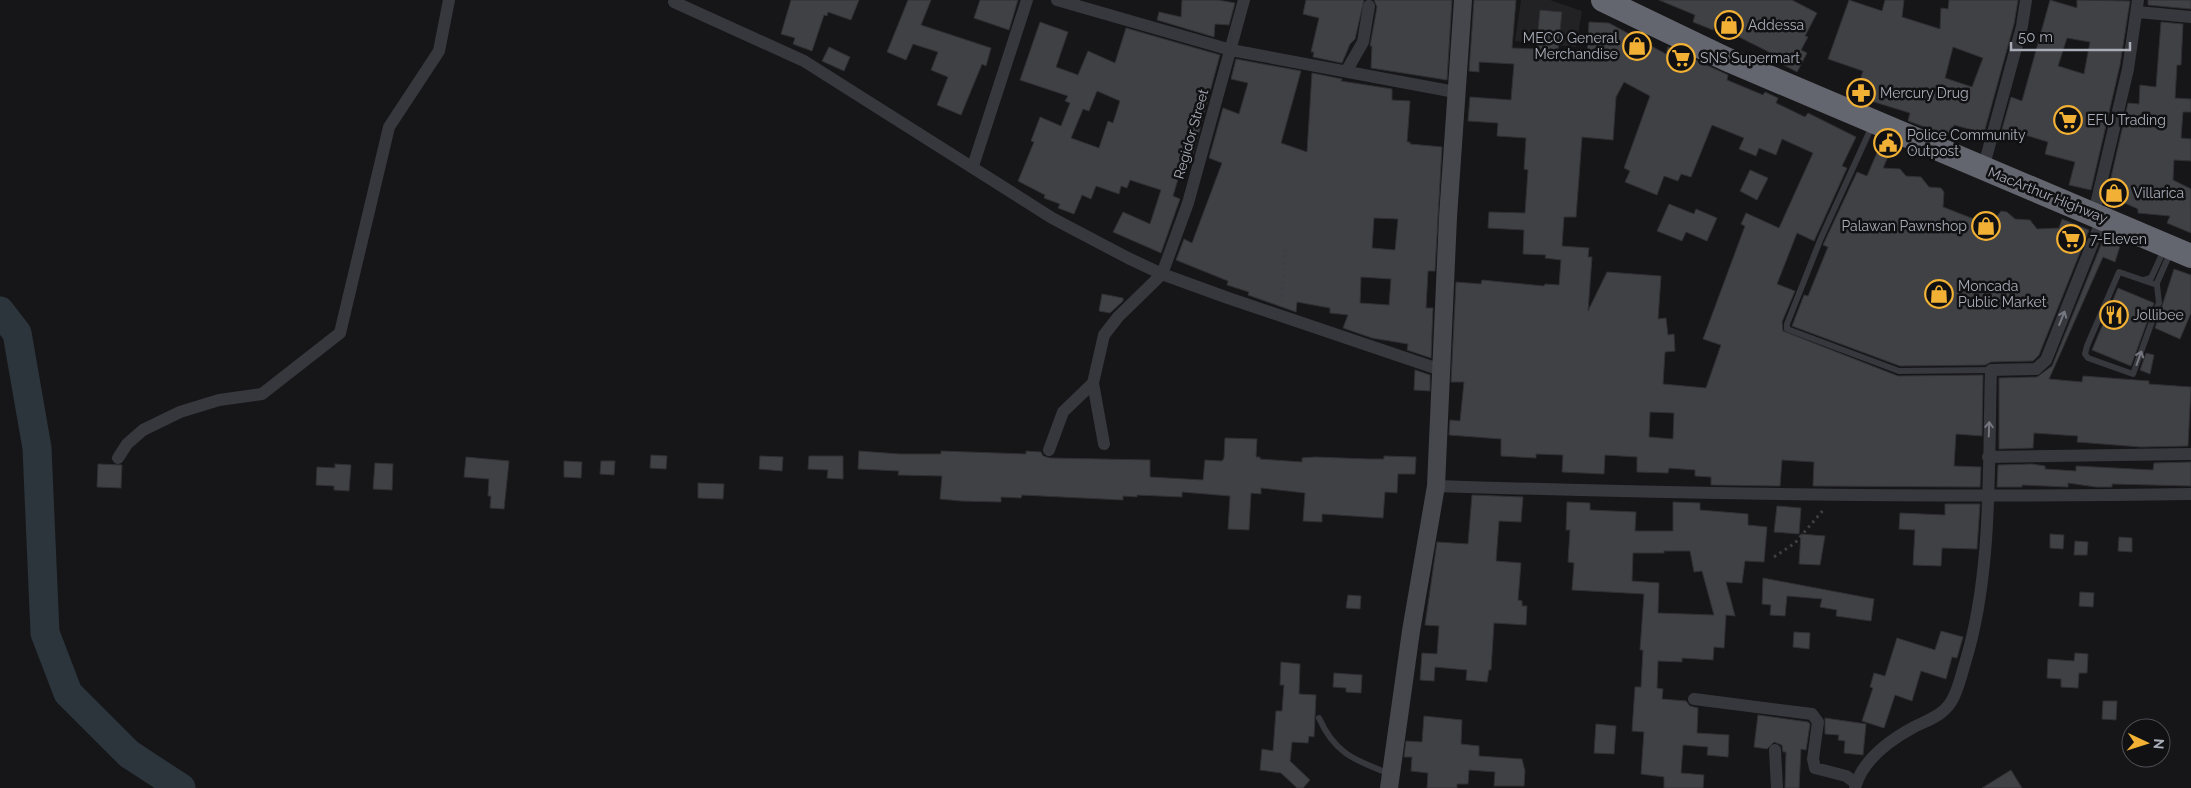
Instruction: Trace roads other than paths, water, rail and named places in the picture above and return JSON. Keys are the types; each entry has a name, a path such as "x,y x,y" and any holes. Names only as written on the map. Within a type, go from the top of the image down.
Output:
{"highway":[{"name":"MacArthur Highway","path":"1603,0 1726,59 2176,249"}],"street":[{"path":"118,458 127,444 143,430 180,412 219,400 262,394 340,333 389,127 439,51 448,0"},
{"path":"973,166 1027,0"},
{"path":"1057,0 1231,50 1347,70 1455,92"},
{"name":"Regidor Street","path":"1162,274 1188,203 1244,0"},
{"path":"1390,781 1411,631 1436,486 1440,370 1455,92 1463,0"},
{"path":"1982,168 2022,26 2026,0"},
{"path":"673,1 804,61 973,166 1052,218 1162,274 1440,370"},
{"path":"1347,70 1366,33 1369,6"},
{"path":"1694,699 1812,714 1818,722 1813,759 1815,768 1846,776 1856,785 1862,772 1886,744 1939,715 1953,700 1972,639 1978,610 1987,495 1991,370 2036,369 2046,360 2099,215 2128,69 2138,6 2191,16"},
{"path":"1104,444 1093,383 1104,335 1118,317 1162,274"},
{"path":"1049,450 1063,412 1093,383"},
{"path":"1988,457 2191,454"},
{"path":"1436,486 1633,492 1987,495 2191,494"},
{"path":"1775,750 1776,788"}],"lane":[{"path":"1874,122 1820,238 1787,324 1787,329 1899,371 1991,370"},
{"path":"2144,280 2151,278 2176,249"},
{"path":"2158,285 2121,272 2116,275 2087,346 2086,354 2088,358 2133,374 2158,305 2158,285 2176,249"},
{"path":"1320,718 1326,734 1346,755 1390,781"}],"waterway":[{"path":"0,311 17,333 37,448 45,633 68,693 129,754 181,788"}],"place":[{"name":"Addessa","path":"1729,25"},
{"name":"MECO General Merchandise","path":"1637,46"},
{"name":"SNS Supermart","path":"1681,58"},
{"name":"Mercury Drug","path":"1861,93"},
{"name":"EFU Trading","path":"2068,120"},
{"name":"Police Community Outpost","path":"1888,143"},
{"name":"Villarica","path":"2114,193"},
{"name":"Palawan Pawnshop","path":"1986,226"},
{"name":"7-Eleven","path":"2071,239"},
{"name":"Moncada Public Market","path":"1939,294"},
{"name":"Jollibee","path":"2114,315"}]}
